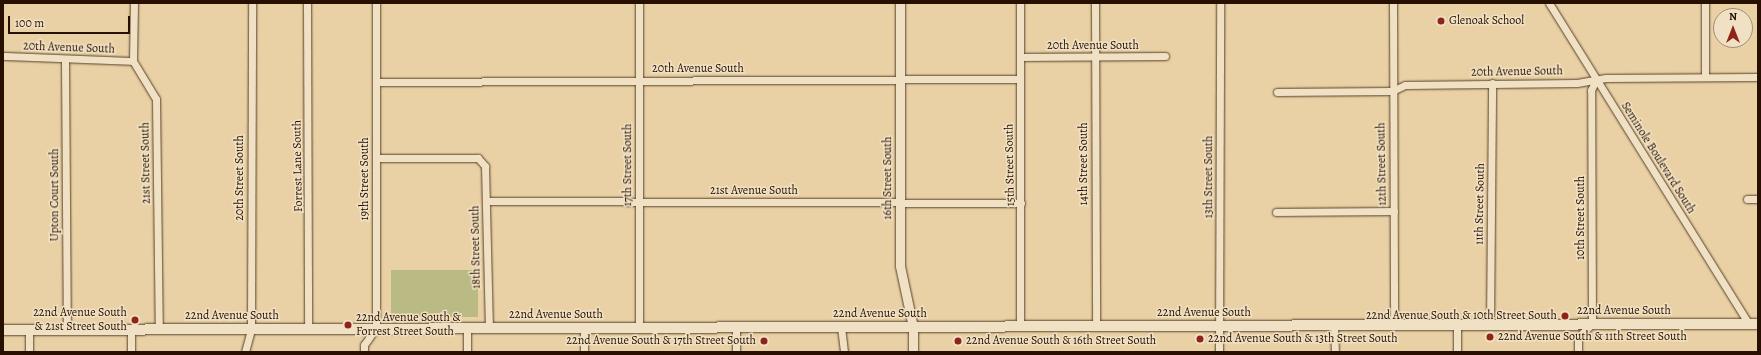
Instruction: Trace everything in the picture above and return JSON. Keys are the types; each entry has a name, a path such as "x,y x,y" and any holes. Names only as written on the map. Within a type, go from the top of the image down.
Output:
{"main road":[{"name":"22nd Avenue South","path":"3,330 1753,324"}],"street":[{"path":"133,61 134,3"},
{"name":"20th Street South","path":"245,352 251,329 252,3"},
{"name":"Forrest Lane South","path":"306,3 308,329"},
{"name":"19th Street South","path":"376,3 376,328"},
{"name":"17th Street South","path":"639,3 639,328"},
{"name":"16th Street South","path":"900,3 900,266 913,327 913,352"},
{"name":"15th Street South","path":"1020,3 1020,326"},
{"name":"14th Street South","path":"1095,3 1096,326"},
{"name":"13th Street South","path":"1219,352 1220,3"},
{"name":"12th Street South","path":"1393,3 1392,91 1394,325"},
{"name":"Seminole Boulevard South","path":"1549,3 1596,80 1753,324"},
{"path":"1705,3 1705,77"},
{"name":"20th Avenue South","path":"3,56 65,61 133,61"},
{"name":"20th Avenue South","path":"1021,57 1165,56"},
{"name":"Upton Court South","path":"65,61 67,330"},
{"name":"21st Street South","path":"133,61 156,99 159,329"},
{"name":"20th Avenue South","path":"1277,92 1392,91 1405,85 1758,76"},
{"name":"20th Avenue South","path":"376,82 1020,79"},
{"name":"10th Street South","path":"1592,324 1591,90 1596,80"},
{"name":"11th Street South","path":"1490,325 1492,83"},
{"name":"18th Street South","path":"376,158 478,158 485,166 488,328"},
{"path":"1747,199 1758,199"},
{"name":"21st Avenue South","path":"486,201 1021,203"},
{"path":"1276,212 1394,211"},
{"path":"1578,352 1578,337 1592,324"},
{"path":"1334,325 1334,352"},
{"path":"1457,325 1457,352"},
{"path":"736,327 736,352"},
{"path":"841,327 844,352"},
{"path":"364,352 364,345 376,328"},
{"path":"467,328 467,352"},
{"path":"584,328 584,352"},
{"path":"131,329 131,352"},
{"path":"29,330 29,352"}],"green space":[{"path":"391,270 478,270 478,317 391,317"}],"place":[{"name":"Glenoak School","path":"1441,21"},
{"name":"22nd Avenue South & 10th Street South","path":"1565,316"},
{"name":"22nd Avenue South & 21st Street South","path":"135,320"},
{"name":"22nd Avenue South & Forrest Street South","path":"348,325"},
{"name":"22nd Avenue South & 11th Street South","path":"1490,337"},
{"name":"22nd Avenue South & 13th Street South","path":"1200,339"},
{"name":"22nd Avenue South & 17th Street South","path":"764,341"},
{"name":"22nd Avenue South & 16th Street South","path":"958,341"}]}
